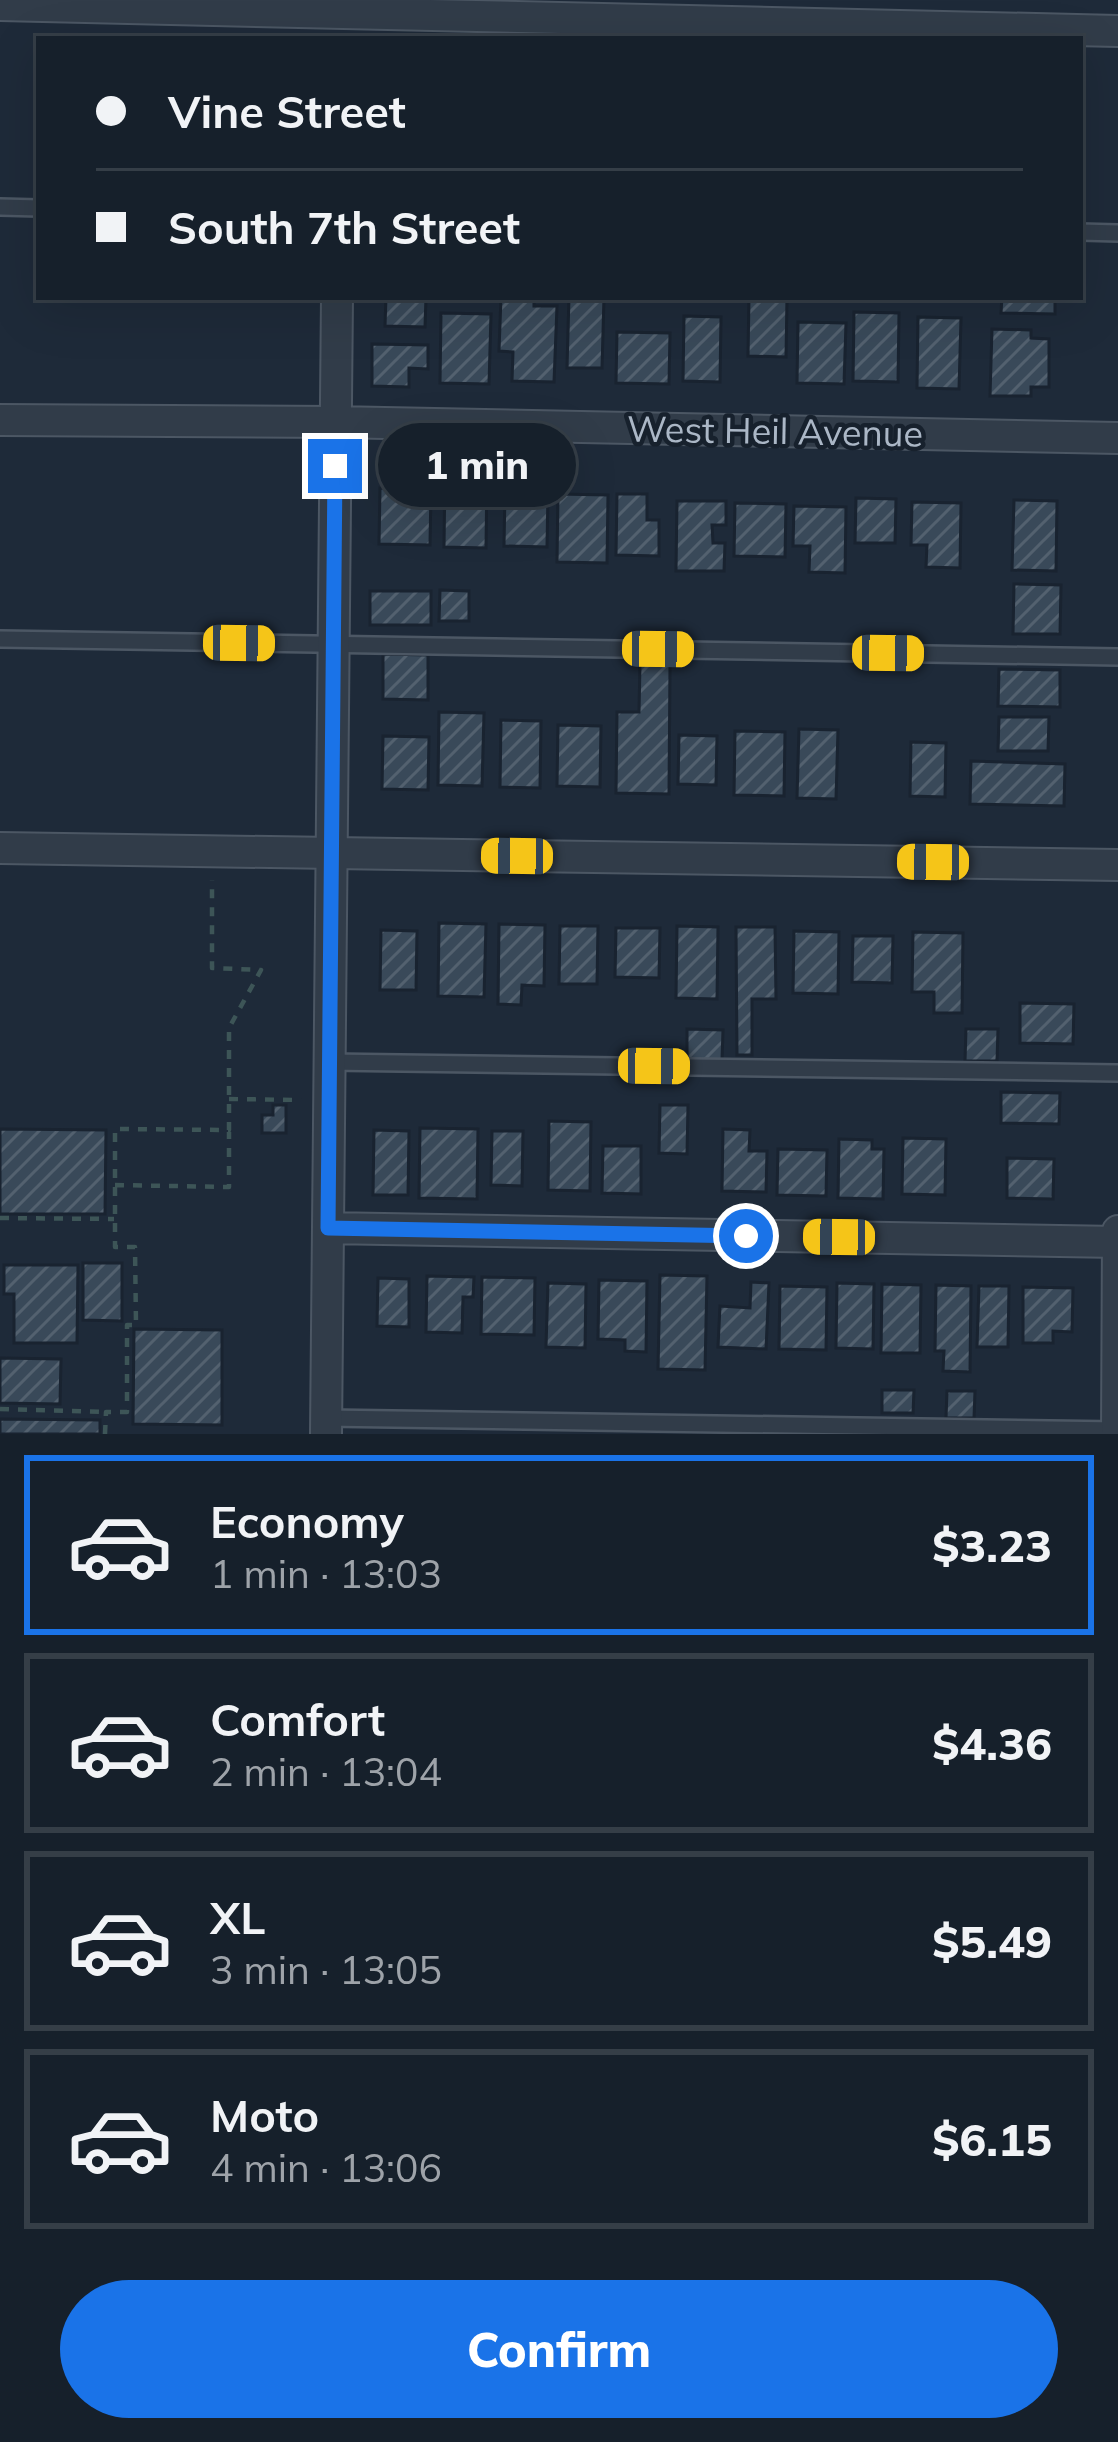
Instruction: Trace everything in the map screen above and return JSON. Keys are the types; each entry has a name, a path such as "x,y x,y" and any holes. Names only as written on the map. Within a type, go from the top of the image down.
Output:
{"street":[{"path":"0,5 344,18 1118,31"},
{"path":"326,1426 337,300"},
{"name":"West Heil Avenue","path":"0,420 1118,438"},
{"path":"0,848 1118,865"},
{"path":"328,1228 1118,1242"},
{"path":"1118,1232 1118,1432"}],"lane":[{"path":"0,207 36,208"},
{"path":"1083,232 1118,233"},
{"path":"0,639 1118,657"},
{"path":"329,1062 1118,1073"},
{"path":"326,1426 1118,1432"}],"path":[{"path":"115,1185 229,1187 229,1028 261,970 212,968 212,852"},
{"path":"229,1099 328,1100"},
{"path":"0,1409 127,1412 127,1324 136,1325 135,1247 115,1247 115,1130 229,1130"},
{"path":"0,1217 115,1219"},
{"path":"105,1434 106,1412"}],"building":[{"path":"386,300 426,300 425,327 385,326"},
{"path":"501,300 557,306 554,382 512,381 513,352 499,351"},
{"path":"569,300 604,300 602,368 567,368"},
{"path":"749,300 787,300 786,357 748,356"},
{"path":"1002,300 1055,300 1055,314 1001,313"},
{"path":"854,312 899,313 898,382 853,381"},
{"path":"441,313 491,314 489,384 440,383"},
{"path":"684,316 721,317 720,382 683,381"},
{"path":"918,317 961,318 959,389 917,388"},
{"path":"798,322 846,323 844,384 797,383"},
{"path":"992,329 1031,330 1031,338 1049,339 1049,387 1031,387 1031,396 990,396"},
{"path":"617,332 670,333 669,384 616,383"},
{"path":"372,344 428,345 428,369 409,368 409,387 372,386"},
{"path":"445,472 487,472 486,548 444,547"},
{"path":"380,488 431,489 430,545 379,544"},
{"path":"505,491 548,492 547,547 504,546"},
{"path":"558,494 608,495 607,563 557,562"},
{"path":"617,494 647,494 647,520 659,520 659,556 616,555"},
{"path":"856,498 896,499 895,543 855,543"},
{"path":"1014,500 1057,501 1056,571 1012,570"},
{"path":"677,501 726,501 726,525 712,525 713,543 725,543 724,571 676,571"},
{"path":"912,502 961,503 960,568 926,567 927,545 911,545"},
{"path":"735,503 786,504 785,557 734,556"},
{"path":"794,506 846,507 845,573 809,572 810,546 793,546"},
{"path":"1014,584 1061,585 1060,634 1013,634"},
{"path":"440,590 469,591 469,621 439,621"},
{"path":"370,591 431,591 431,625 370,625"},
{"path":"383,654 428,655 428,700 383,699"},
{"path":"640,664 670,665 669,794 616,793 617,712 639,712"},
{"path":"999,669 1060,670 1060,707 998,706"},
{"path":"439,712 484,713 482,786 438,785"},
{"path":"999,717 1049,717 1048,751 998,751"},
{"path":"501,720 541,721 540,788 500,787"},
{"path":"558,725 601,726 600,787 557,786"},
{"path":"799,729 838,730 836,799 797,798"},
{"path":"735,731 785,732 784,796 734,795"},
{"path":"679,735 717,736 716,785 678,784"},
{"path":"383,736 429,737 428,790 382,789"},
{"path":"911,742 946,743 945,797 910,796"},
{"path":"971,761 1065,764 1064,806 970,804"},
{"path":"439,923 486,924 484,997 438,996"},
{"path":"499,924 545,925 544,986 522,985 521,1005 498,1004"},
{"path":"560,926 598,926 597,984 559,984"},
{"path":"677,926 718,927 717,999 676,998"},
{"path":"736,927 775,927 776,999 752,999 752,1055 737,1055"},
{"path":"616,928 660,928 659,978 615,977"},
{"path":"381,930 417,931 416,990 380,990"},
{"path":"794,931 839,932 838,994 793,993"},
{"path":"913,932 963,933 962,1013 934,1013 934,992 912,992"},
{"path":"853,936 893,936 892,983 852,982"},
{"path":"1020,1003 1074,1004 1073,1044 1020,1043"},
{"path":"687,1029 723,1030 722,1060 687,1059"},
{"path":"966,1029 998,1029 997,1061 965,1061"},
{"path":"1001,1092 1060,1093 1059,1124 1001,1123"},
{"path":"273,1105 286,1105 286,1133 262,1133 262,1115 273,1115"},
{"path":"660,1105 688,1105 687,1154 659,1153"},
{"path":"549,1121 591,1122 590,1191 548,1190"},
{"path":"420,1128 478,1129 477,1199 419,1198"},
{"path":"0,1129 106,1130 105,1214 0,1214"},
{"path":"723,1129 750,1130 749,1151 767,1151 766,1192 722,1191"},
{"path":"374,1130 409,1131 408,1195 373,1195"},
{"path":"492,1131 523,1131 522,1186 491,1185"},
{"path":"903,1138 946,1139 945,1195 902,1194"},
{"path":"839,1139 872,1140 872,1149 884,1149 883,1199 838,1198"},
{"path":"603,1146 641,1146 641,1194 602,1193"},
{"path":"778,1149 827,1150 826,1196 777,1195"},
{"path":"1007,1158 1054,1159 1053,1199 1007,1198"},
{"path":"83,1263 122,1263 122,1321 83,1320"},
{"path":"4,1265 78,1265 77,1343 14,1343 14,1294 4,1294"},
{"path":"660,1275 707,1276 705,1370 658,1369"},
{"path":"427,1276 474,1277 473,1297 463,1297 462,1333 426,1332"},
{"path":"482,1277 535,1278 534,1335 481,1334"},
{"path":"378,1278 409,1279 409,1327 377,1326"},
{"path":"599,1280 647,1281 646,1352 625,1351 625,1340 598,1339"},
{"path":"751,1282 769,1283 766,1349 718,1347 720,1306 750,1308"},
{"path":"548,1283 586,1284 585,1348 546,1347"},
{"path":"837,1283 874,1284 873,1349 836,1348"},
{"path":"882,1284 921,1285 920,1353 881,1353"},
{"path":"936,1285 971,1286 970,1372 943,1371 944,1351 935,1351"},
{"path":"780,1286 827,1287 826,1350 779,1349"},
{"path":"979,1286 1009,1286 1008,1347 977,1347"},
{"path":"1023,1287 1073,1288 1072,1332 1053,1331 1053,1343 1023,1343"},
{"path":"134,1329 222,1330 222,1425 133,1424"},
{"path":"0,1358 61,1359 60,1404 0,1403"},
{"path":"882,1390 914,1390 913,1413 882,1413"},
{"path":"947,1391 975,1391 974,1418 946,1418"},
{"path":"0,1419 100,1420 100,1434 0,1434"}],"route":[{"path":"335,466 328,1228 746,1236"}]}
